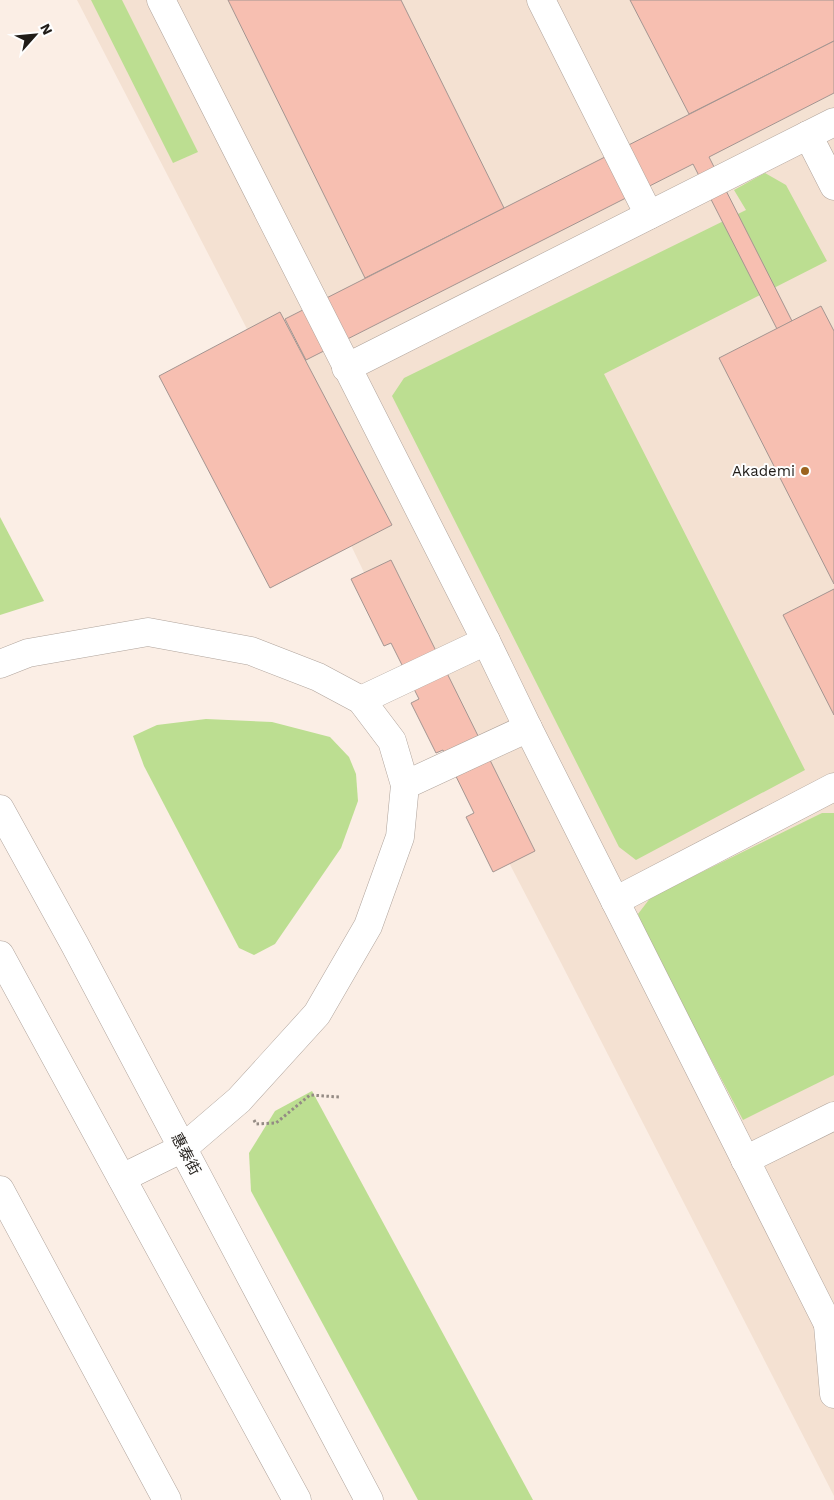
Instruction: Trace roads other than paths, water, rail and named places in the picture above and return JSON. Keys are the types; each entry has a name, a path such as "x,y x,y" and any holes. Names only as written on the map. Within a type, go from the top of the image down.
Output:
{"main road":[{"path":"161,0 486,641 831,1330 834,1394"},
{"path":"541,0 649,215"},
{"path":"346,368 834,122"},
{"path":"808,135 834,186"},
{"path":"0,664 28,653 148,632 251,651 318,677 362,700 392,741 405,786 400,837 368,926 317,1014 238,1100 182,1148 122,1178"},
{"path":"362,700 486,641"},
{"path":"405,786 528,728"},
{"path":"615,901 834,787"},
{"name":"惠泰街","path":"0,809 369,1500"},
{"path":"0,955 297,1500"},
{"path":"745,1160 834,1116"},
{"path":"0,1190 167,1500"}],"place":[{"name":"Akademi","path":"805,471"}]}
